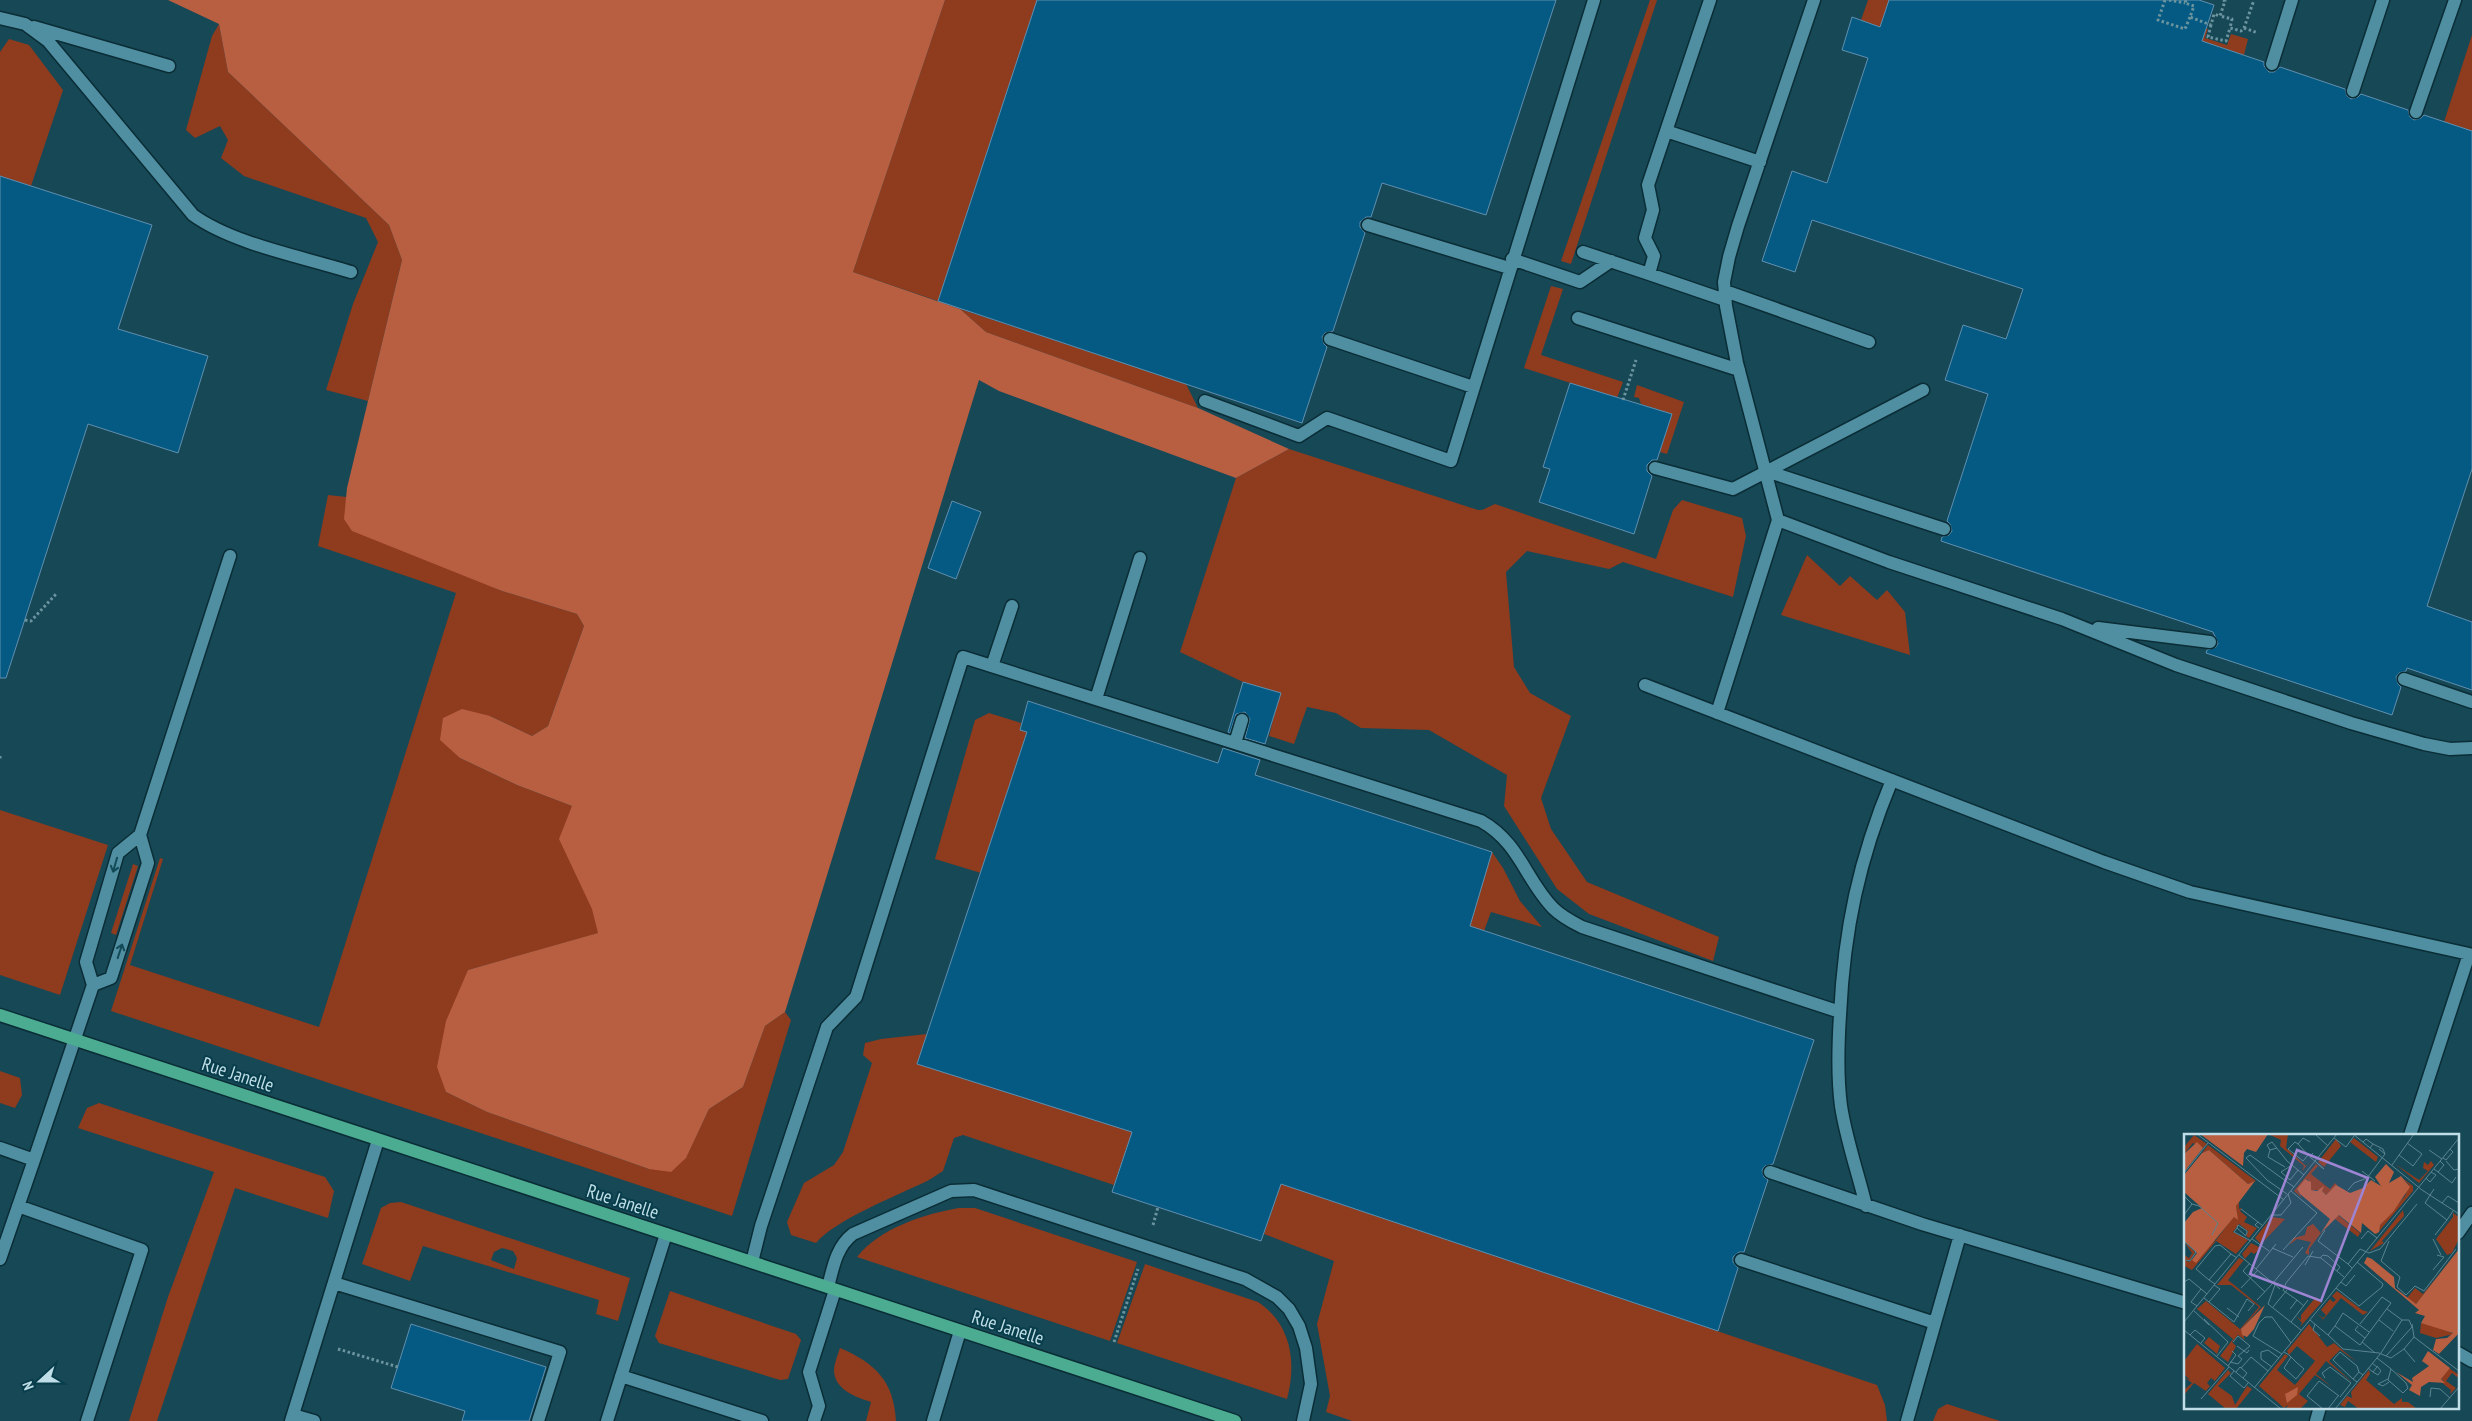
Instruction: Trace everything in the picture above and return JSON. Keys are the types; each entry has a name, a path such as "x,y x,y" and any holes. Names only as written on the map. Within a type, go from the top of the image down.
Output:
{"main road":[{"name":"Rue Janelle","path":"0,1015 1235,1421"}],"street":[{"path":"1204,401 1299,436 1327,418 1451,461 1594,0"},
{"path":"1649,274 1654,256 1645,238 1653,210 1648,185 1710,0"},
{"path":"1717,713 1778,520 1739,370 1725,296 1729,257 1814,0"},
{"path":"2272,64 2292,0"},
{"path":"2353,91 2383,0"},
{"path":"2416,112 2455,0"},
{"path":"0,18 169,66"},
{"path":"25,24 48,41 194,215 208,226 238,238 351,272"},
{"path":"1666,131 1760,162"},
{"path":"1368,225 1580,282 1611,261"},
{"path":"1583,252 1869,342"},
{"path":"1578,318 1739,370"},
{"path":"1330,339 1473,387"},
{"path":"1655,468 1734,489 1923,390"},
{"path":"1766,471 1944,529"},
{"path":"1778,520 1889,562 2081,626 2176,666 2399,738 2450,748 2472,748"},
{"path":"0,1259 92,985 86,962 118,853 140,835 230,556"},
{"path":"1096,700 1140,558"},
{"path":"992,666 1012,606"},
{"path":"2081,626 2210,642"},
{"path":"752,1262 827,1027 856,997 963,657 1481,821 1495,829 1508,841 1553,908 1582,927 1840,1012"},
{"path":"2404,679 2472,702"},
{"path":"1645,685 2104,862 2190,892 2471,952 2410,1134"},
{"path":"1235,743 1242,720"},
{"path":"1866,1206 1842,1109 1838,1052 1842,973 1859,872 1873,825 1892,780"},
{"path":"92,985 111,978 148,863 140,835"},
{"path":"314,1421 292,1418 378,1140"},
{"path":"0,1148 34,1160"},
{"path":"1770,1172 1866,1206 2184,1302"},
{"path":"814,1421 819,1406 809,1372 832,1289 837,1255 842,1245 853,1234 951,1191 974,1190 1244,1279 1277,1297 1294,1317 1306,1348 1311,1384 1303,1421"},
{"path":"18,1206 142,1250 87,1421"},
{"path":"2460,1230 2472,1213"},
{"path":"607,1421 666,1234"},
{"path":"1908,1421 1960,1235"},
{"path":"1741,1260 1935,1323"},
{"path":"334,1283 560,1352 538,1421"},
{"path":"933,1421 960,1331"},
{"path":"2460,1354 2472,1361"},
{"path":"621,1376 762,1421"},
{"path":"2316,1421 2320,1408"}],"path":[{"path":"2165,0 2158,20 2186,29 2194,6 2186,2 2170,0"},
{"path":"2220,16 2225,1 2223,0"},
{"path":"2230,28 2241,31 2244,28 2254,0"},
{"path":"2214,14 2232,19 2226,41 2208,37 2211,25 2214,14"},
{"path":"2190,17 2211,25"},
{"path":"1623,400 1628,383"},
{"path":"25,620 31,621 57,592"},
{"path":"0,756 0,761"},
{"path":"1114,1342 1140,1264"},
{"path":"316,1343 398,1367"}],"shaded area":[{"path":"168,0 945,0 853,272 960,309 986,332 1198,408 1289,449 1236,478 999,391 979,380 785,1012 765,1026 743,1087 709,1109 686,1158 671,1172 649,1169 487,1112 446,1092 437,1067 446,1021 468,970 598,933 592,909 559,839 572,806 517,785 460,758 440,740 443,718 462,709 490,716 532,736 548,726 584,626 577,614 502,591 352,531 344,519 347,488 402,260 389,225 228,72 219,24"},
{"path":"945,0 1037,0 938,301 853,272"},
{"path":"1650,0 1657,0 1571,264 1561,261"},
{"path":"1868,0 1889,0 1880,27 1861,20"},
{"path":"2192,23 2208,29 2205,38 2227,45 2231,34 2248,39 2244,55 2187,36"},
{"path":"219,24 228,72 389,225 402,260 368,401 326,390 353,304 378,242 366,218 244,176 221,158 228,140 220,126 195,138 186,130 212,36"},
{"path":"2472,35 2472,131 2444,122"},
{"path":"9,39 29,45 63,90 31,186 0,176 0,52"},
{"path":"1551,286 1563,289 1541,355 1623,382 1617,398 1524,368"},
{"path":"960,309 1186,384 1198,408 986,332"},
{"path":"1637,385 1684,402 1667,454 1660,452 1672,414 1641,404 1639,398 1634,397"},
{"path":"1289,449 1478,510 1495,504 1656,559 1673,510 1682,500 1742,518 1746,536 1733,597 1623,562 1609,569 1527,551 1506,572 1514,667 1530,693 1571,716 1541,798 1551,829 1587,882 1719,937 1713,961 1589,914 1557,889 1504,806 1507,775 1429,730 1361,728 1336,713 1307,707 1294,744 1269,736 1280,693 1243,682 1180,652 1236,478"},
{"path":"328,495 347,497 345,519 502,591 577,614 584,626 548,726 532,736 490,716 460,758 517,785 572,806 599,933 468,970 446,1092 487,1112 649,1169 686,1157 709,1109 743,1087 765,1026 785,1012 791,1020 732,1216 111,1011 160,858 163,859 130,965 319,1027 456,593 318,546"},
{"path":"1807,555 1840,586 1850,576 1877,600 1887,590 1905,612 1910,655 1781,615"},
{"path":"989,713 1021,723 1020,730 1027,732 981,873 935,859 975,720"},
{"path":"0,810 108,845 60,995 0,975"},
{"path":"1492,852 1503,868 1520,901 1542,927 1491,912 1484,931 1468,926"},
{"path":"133,864 138,866 116,935 111,933"},
{"path":"927,1034 918,1064 1132,1132 1114,1185 963,1135 954,1138 943,1171 929,1180 853,1216 825,1234 816,1243 791,1235 787,1222 804,1183 834,1165 843,1152 872,1063 863,1055 865,1043 881,1039"},
{"path":"0,1071 20,1078 22,1095 15,1108 0,1103"},
{"path":"99,1103 325,1177 334,1191 328,1218 235,1188 157,1421 129,1421 168,1297 214,1172 78,1128 87,1108"},
{"path":"1281,1184 1877,1385 1885,1405 1887,1421 1352,1421 1326,1412 1330,1396 1317,1324 1334,1261 1264,1234"},
{"path":"401,1202 630,1278 618,1321 596,1314 599,1300 423,1246 410,1281 362,1264 381,1208 390,1203","holes":["502,1248 513,1251 517,1258 514,1269 491,1260 494,1252"]},
{"path":"959,1208 975,1208 1137,1262 1110,1341 857,1257 890,1230 917,1218"},
{"path":"1145,1264 1258,1302 1269,1311 1278,1321 1289,1345 1291,1371 1287,1399 1117,1343"},
{"path":"670,1291 796,1334 801,1340 788,1379 780,1380 659,1343 655,1336"},
{"path":"840,1348 873,1367 887,1384 896,1421 866,1421 871,1402 847,1392 835,1378 834,1368"},
{"path":"1947,1404 2000,1421 1933,1421 1938,1409"}],"building":[{"path":"1037,0 1556,0 1486,215 1382,183 1371,217 1366,217 1360,222 1360,227 1365,233 1333,331 1325,333 1322,337 1327,347 1302,423 938,301"},
{"path":"1889,0 2199,0 2214,5 2202,41 2264,62 2264,66 2269,72 2274,72 2280,67 2345,89 2347,96 2351,99 2361,94 2408,110 2410,117 2414,120 2424,115 2472,131 2472,469 2427,606 2472,622 2472,690 2407,668 2406,671 2399,673 2396,677 2401,687 2392,715 2206,653 2207,650 2216,647 2218,643 2213,632 1941,541 1942,537 1949,535 1952,531 1947,521 1988,394 1945,380 1963,325 2006,339 2023,289 1812,220 1795,272 1762,261 1792,171 1827,183 1868,58 1842,50 1852,17 1880,27"},
{"path":"0,176 152,225 118,329 208,356 178,453 88,424 6,678 0,678"},
{"path":"1570,383 1672,414 1657,460 1652,460 1647,465 1647,471 1652,476 1634,534 1539,502 1550,469 1543,467"},
{"path":"952,501 981,512 956,579 928,568"},
{"path":"1243,682 1281,693 1265,744 1245,738 1250,719 1245,712 1236,714 1230,733 1228,732"},
{"path":"1028,701 1218,763 1223,748 1260,760 1255,775 1492,852 1470,926 1814,1040 1773,1164 1765,1166 1762,1170 1764,1177 1768,1180 1744,1252 1739,1252 1733,1257 1733,1262 1738,1268 1718,1331 1281,1184 1261,1241 1112,1192 1132,1132 917,1064 1027,732 1020,730"},
{"path":"411,1324 546,1367 529,1421 462,1421 465,1411 391,1388"}]}
